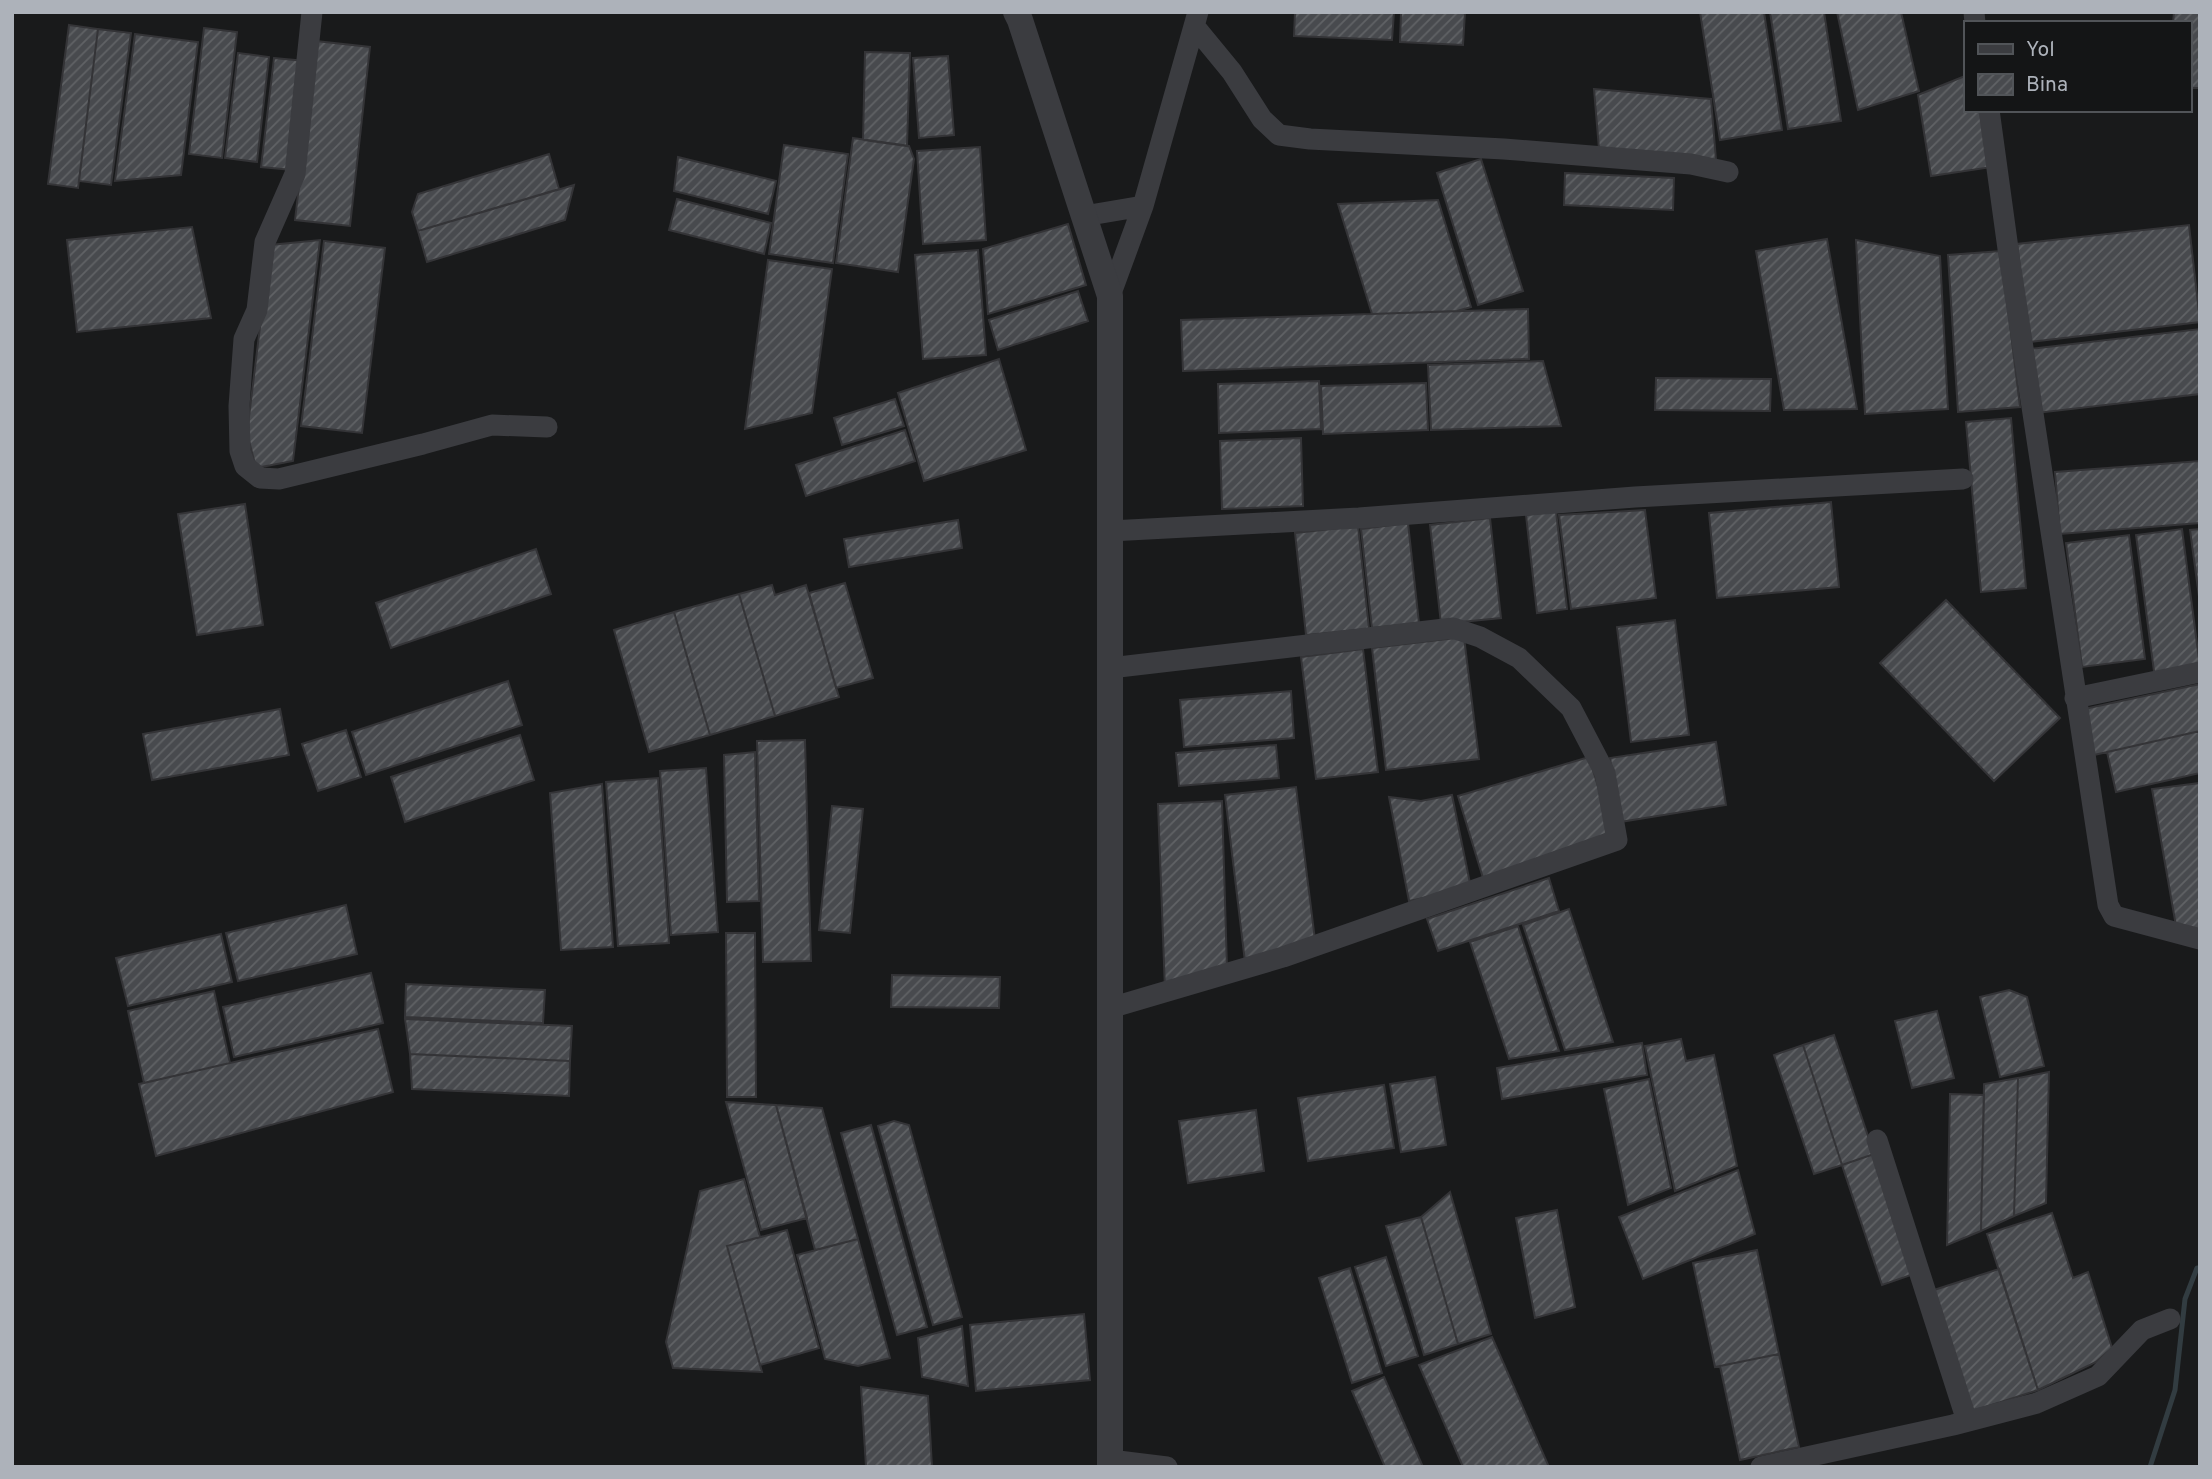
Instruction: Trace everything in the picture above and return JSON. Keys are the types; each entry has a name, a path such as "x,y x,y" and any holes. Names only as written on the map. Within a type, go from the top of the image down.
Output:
{"street":[{"path":"313,12 295,174 265,242 257,310 243,339 239,406 240,451 244,466 260,478 279,479 492,425 547,427"},
{"path":"1016,12 1110,296 1110,1463 1167,1467"},
{"path":"1110,296 1143,206 1196,20"},
{"path":"1196,20 1262,118 1279,135 1691,164 1728,172"},
{"path":"1989,112 2008,256 2108,905 2114,916 2200,939"},
{"path":"1084,216 1143,206"},
{"path":"1110,531 1359,518 1635,497 1963,480"},
{"path":"1110,668 1453,628 1480,637 1519,658 1572,708 1605,773 1617,840 1283,957 1110,1008"},
{"path":"2075,698 2200,672"},
{"path":"1877,1140 1967,1421"},
{"path":"1761,1467 2037,1403 2098,1376 2142,1330 2170,1319"}],"building":[{"path":"1295,12 1394,12 1392,40 1294,36"},
{"path":"1401,12 1465,12 1463,45 1400,42"},
{"path":"1700,12 1764,12 1782,130 1720,140"},
{"path":"1770,12 1824,12 1841,121 1788,129"},
{"path":"1837,12 1901,12 1919,91 1858,110"},
{"path":"2174,12 2200,12 2200,88 2191,88 2191,21 2173,21"},
{"path":"69,25 98,29 78,188 48,184"},
{"path":"204,28 237,32 222,158 189,154"},
{"path":"98,29 131,33 111,185 79,181"},
{"path":"135,34 198,42 181,175 115,181"},
{"path":"316,41 370,47 350,226 295,220"},
{"path":"865,52 910,53 907,146 863,140"},
{"path":"238,53 269,57 257,162 225,158"},
{"path":"948,56 954,135 919,138 913,58"},
{"path":"274,58 305,61 292,170 261,167"},
{"path":"1964,76 1964,112 1983,112 1992,167 1931,176 1918,95"},
{"path":"1594,89 1711,99 1716,160 1599,149"},
{"path":"853,138 909,146 914,159 898,272 836,263"},
{"path":"784,145 848,154 833,263 769,254"},
{"path":"980,147 986,240 923,244 917,151"},
{"path":"549,154 559,189 418,231 412,212 418,194"},
{"path":"678,157 776,181 768,214 674,191"},
{"path":"1481,159 1523,291 1478,305 1437,173"},
{"path":"1565,173 1674,178 1673,210 1564,205"},
{"path":"574,185 565,220 427,262 418,231"},
{"path":"677,199 771,223 764,254 669,230"},
{"path":"1438,200 1471,307 1457,311 1372,314 1338,204"},
{"path":"1068,224 1086,285 988,314 983,249"},
{"path":"2189,225 2200,322 2029,342 2017,244"},
{"path":"192,227 211,318 77,332 67,240"},
{"path":"1827,239 1857,409 1784,410 1756,251"},
{"path":"320,240 293,461 256,468 247,433 270,245"},
{"path":"1856,240 1940,256 1948,409 1865,414"},
{"path":"324,241 385,248 362,433 301,426"},
{"path":"978,250 986,355 923,359 915,255"},
{"path":"2001,251 2020,407 1958,412 1948,255"},
{"path":"768,260 832,269 812,413 745,429"},
{"path":"1078,291 1088,321 998,350 989,320"},
{"path":"1528,309 1529,359 1183,371 1181,320"},
{"path":"2200,329 2200,394 2037,413 2029,349"},
{"path":"999,359 1026,450 924,481 898,393"},
{"path":"1543,361 1561,426 1431,430 1428,365"},
{"path":"1656,378 1771,379 1770,411 1655,410"},
{"path":"1319,381 1321,429 1219,433 1218,384"},
{"path":"1426,383 1428,430 1323,434 1321,386"},
{"path":"895,399 904,426 842,445 834,418"},
{"path":"2011,418 2026,588 1981,592 1966,422"},
{"path":"905,430 915,461 806,496 796,465"},
{"path":"1301,438 1303,506 1222,509 1220,441"},
{"path":"2200,461 2200,523 2060,534 2055,472"},
{"path":"1831,502 1839,587 1717,598 1709,513"},
{"path":"245,504 263,625 197,635 178,514"},
{"path":"1645,510 1656,598 1571,609 1559,515"},
{"path":"1556,511 1567,609 1537,613 1526,515"},
{"path":"1490,518 1501,618 1441,624 1430,525"},
{"path":"958,520 962,548 849,567 844,539"},
{"path":"1408,523 1419,623 1372,628 1361,529"},
{"path":"1358,526 1369,629 1306,635 1295,533"},
{"path":"2182,529 2200,667 2155,679 2136,535"},
{"path":"2200,529 2200,604 2190,530"},
{"path":"2129,535 2145,659 2082,667 2066,543"},
{"path":"536,549 551,594 391,648 376,603"},
{"path":"845,583 873,678 836,688 809,593"},
{"path":"772,585 775,595 806,585 839,697 775,716 739,594"},
{"path":"739,594 775,716 710,735 674,612"},
{"path":"1946,600 2060,718 1994,781 1880,663"},
{"path":"674,612 710,735 649,752 614,630"},
{"path":"1675,620 1689,735 1631,742 1617,627"},
{"path":"1464,637 1479,759 1386,770 1372,648"},
{"path":"1363,649 1378,772 1316,779 1301,657"},
{"path":"508,681 522,725 366,775 352,732"},
{"path":"2200,684 2200,731 2094,755 2084,709"},
{"path":"1291,691 1294,738 1184,747 1180,700"},
{"path":"280,709 289,755 152,780 143,734"},
{"path":"346,730 361,777 318,791 302,744"},
{"path":"2200,731 2200,773 2116,792 2107,752"},
{"path":"520,735 534,780 405,822 391,777"},
{"path":"805,740 811,961 763,962 757,741"},
{"path":"1716,742 1726,805 1620,822 1610,758"},
{"path":"1276,745 1279,778 1179,786 1176,753"},
{"path":"755,752 759,901 727,902 724,755"},
{"path":"1589,757 1614,839 1483,878 1458,796"},
{"path":"706,768 718,932 671,935 660,771"},
{"path":"658,778 669,943 618,946 606,782"},
{"path":"2200,783 2200,932 2176,926 2152,789"},
{"path":"602,784 613,947 561,950 550,793"},
{"path":"1296,787 1315,940 1245,962 1225,795"},
{"path":"1452,795 1471,888 1409,901 1389,797 1421,801"},
{"path":"1222,801 1227,968 1165,990 1158,804"},
{"path":"832,806 863,809 850,933 819,930"},
{"path":"1549,878 1559,911 1438,951 1427,919"},
{"path":"346,905 357,954 238,981 226,933"},
{"path":"1569,909 1613,1042 1565,1050 1523,925"},
{"path":"1518,926 1559,1051 1509,1059 1470,942"},
{"path":"726,933 755,933 756,1097 727,1097"},
{"path":"221,934 232,982 128,1006 116,958"},
{"path":"371,973 383,1023 234,1057 223,1007"},
{"path":"892,975 1000,977 999,1008 891,1007"},
{"path":"406,984 545,990 543,1023 405,1017"},
{"path":"2009,990 2027,997 2044,1066 2000,1077 1980,997"},
{"path":"214,991 230,1063 144,1083 128,1011"},
{"path":"1937,1011 1954,1078 1912,1088 1895,1021"},
{"path":"405,1019 572,1026 570,1061 410,1054"},
{"path":"378,1029 393,1092 156,1156 139,1084"},
{"path":"1834,1035 1874,1154 1842,1165 1803,1045"},
{"path":"1681,1039 1686,1061 1714,1055 1737,1166 1675,1191 1645,1046"},
{"path":"1642,1043 1647,1075 1502,1099 1497,1068"},
{"path":"1803,1045 1842,1165 1814,1174 1774,1055"},
{"path":"410,1054 570,1061 569,1096 412,1089"},
{"path":"2049,1072 2046,1203 2014,1216 2018,1078"},
{"path":"1435,1077 1446,1145 1401,1152 1390,1084"},
{"path":"2018,1078 2014,1216 1981,1231 1984,1084"},
{"path":"1649,1079 1671,1188 1628,1205 1604,1089"},
{"path":"1384,1085 1394,1148 1308,1161 1298,1098"},
{"path":"1950,1094 1984,1095 1981,1231 1947,1245"},
{"path":"726,1102 776,1105 807,1218 761,1230"},
{"path":"776,1105 822,1108 858,1239 815,1250"},
{"path":"1256,1110 1264,1171 1188,1183 1179,1121"},
{"path":"894,1121 909,1125 962,1317 933,1325 878,1126"},
{"path":"871,1125 927,1327 897,1335 841,1133"},
{"path":"1874,1154 1914,1274 1882,1285 1842,1165"},
{"path":"1738,1170 1755,1234 1643,1279 1619,1217"},
{"path":"744,1179 760,1237 727,1246 762,1372 673,1368 666,1342 700,1191"},
{"path":"1450,1192 1491,1334 1458,1344 1421,1217"},
{"path":"1557,1210 1575,1307 1535,1318 1516,1218"},
{"path":"2052,1213 2073,1278 2088,1272 2112,1348 2096,1362 2038,1390 1987,1234"},
{"path":"1421,1217 1458,1344 1424,1355 1386,1226"},
{"path":"787,1230 819,1348 760,1365 727,1246"},
{"path":"858,1239 890,1358 858,1366 825,1359 797,1255"},
{"path":"1757,1250 1779,1354 1715,1367 1693,1263"},
{"path":"1386,1257 1418,1356 1386,1366 1355,1267"},
{"path":"1350,1268 1382,1373 1352,1383 1319,1278"},
{"path":"1999,1269 2038,1390 1973,1411 1934,1290"},
{"path":"1084,1314 1090,1380 976,1391 970,1325"},
{"path":"962,1326 968,1386 922,1377 918,1338"},
{"path":"1492,1337 1549,1467 1463,1467 1419,1365"},
{"path":"1779,1354 1799,1447 1740,1460 1720,1366"},
{"path":"1384,1377 1423,1467 1385,1467 1352,1391"},
{"path":"861,1387 928,1396 932,1467 866,1467"}],"waterway":[{"path":"2150,1467 2175,1390 2185,1299 2197,1268 2200,1268"}]}
